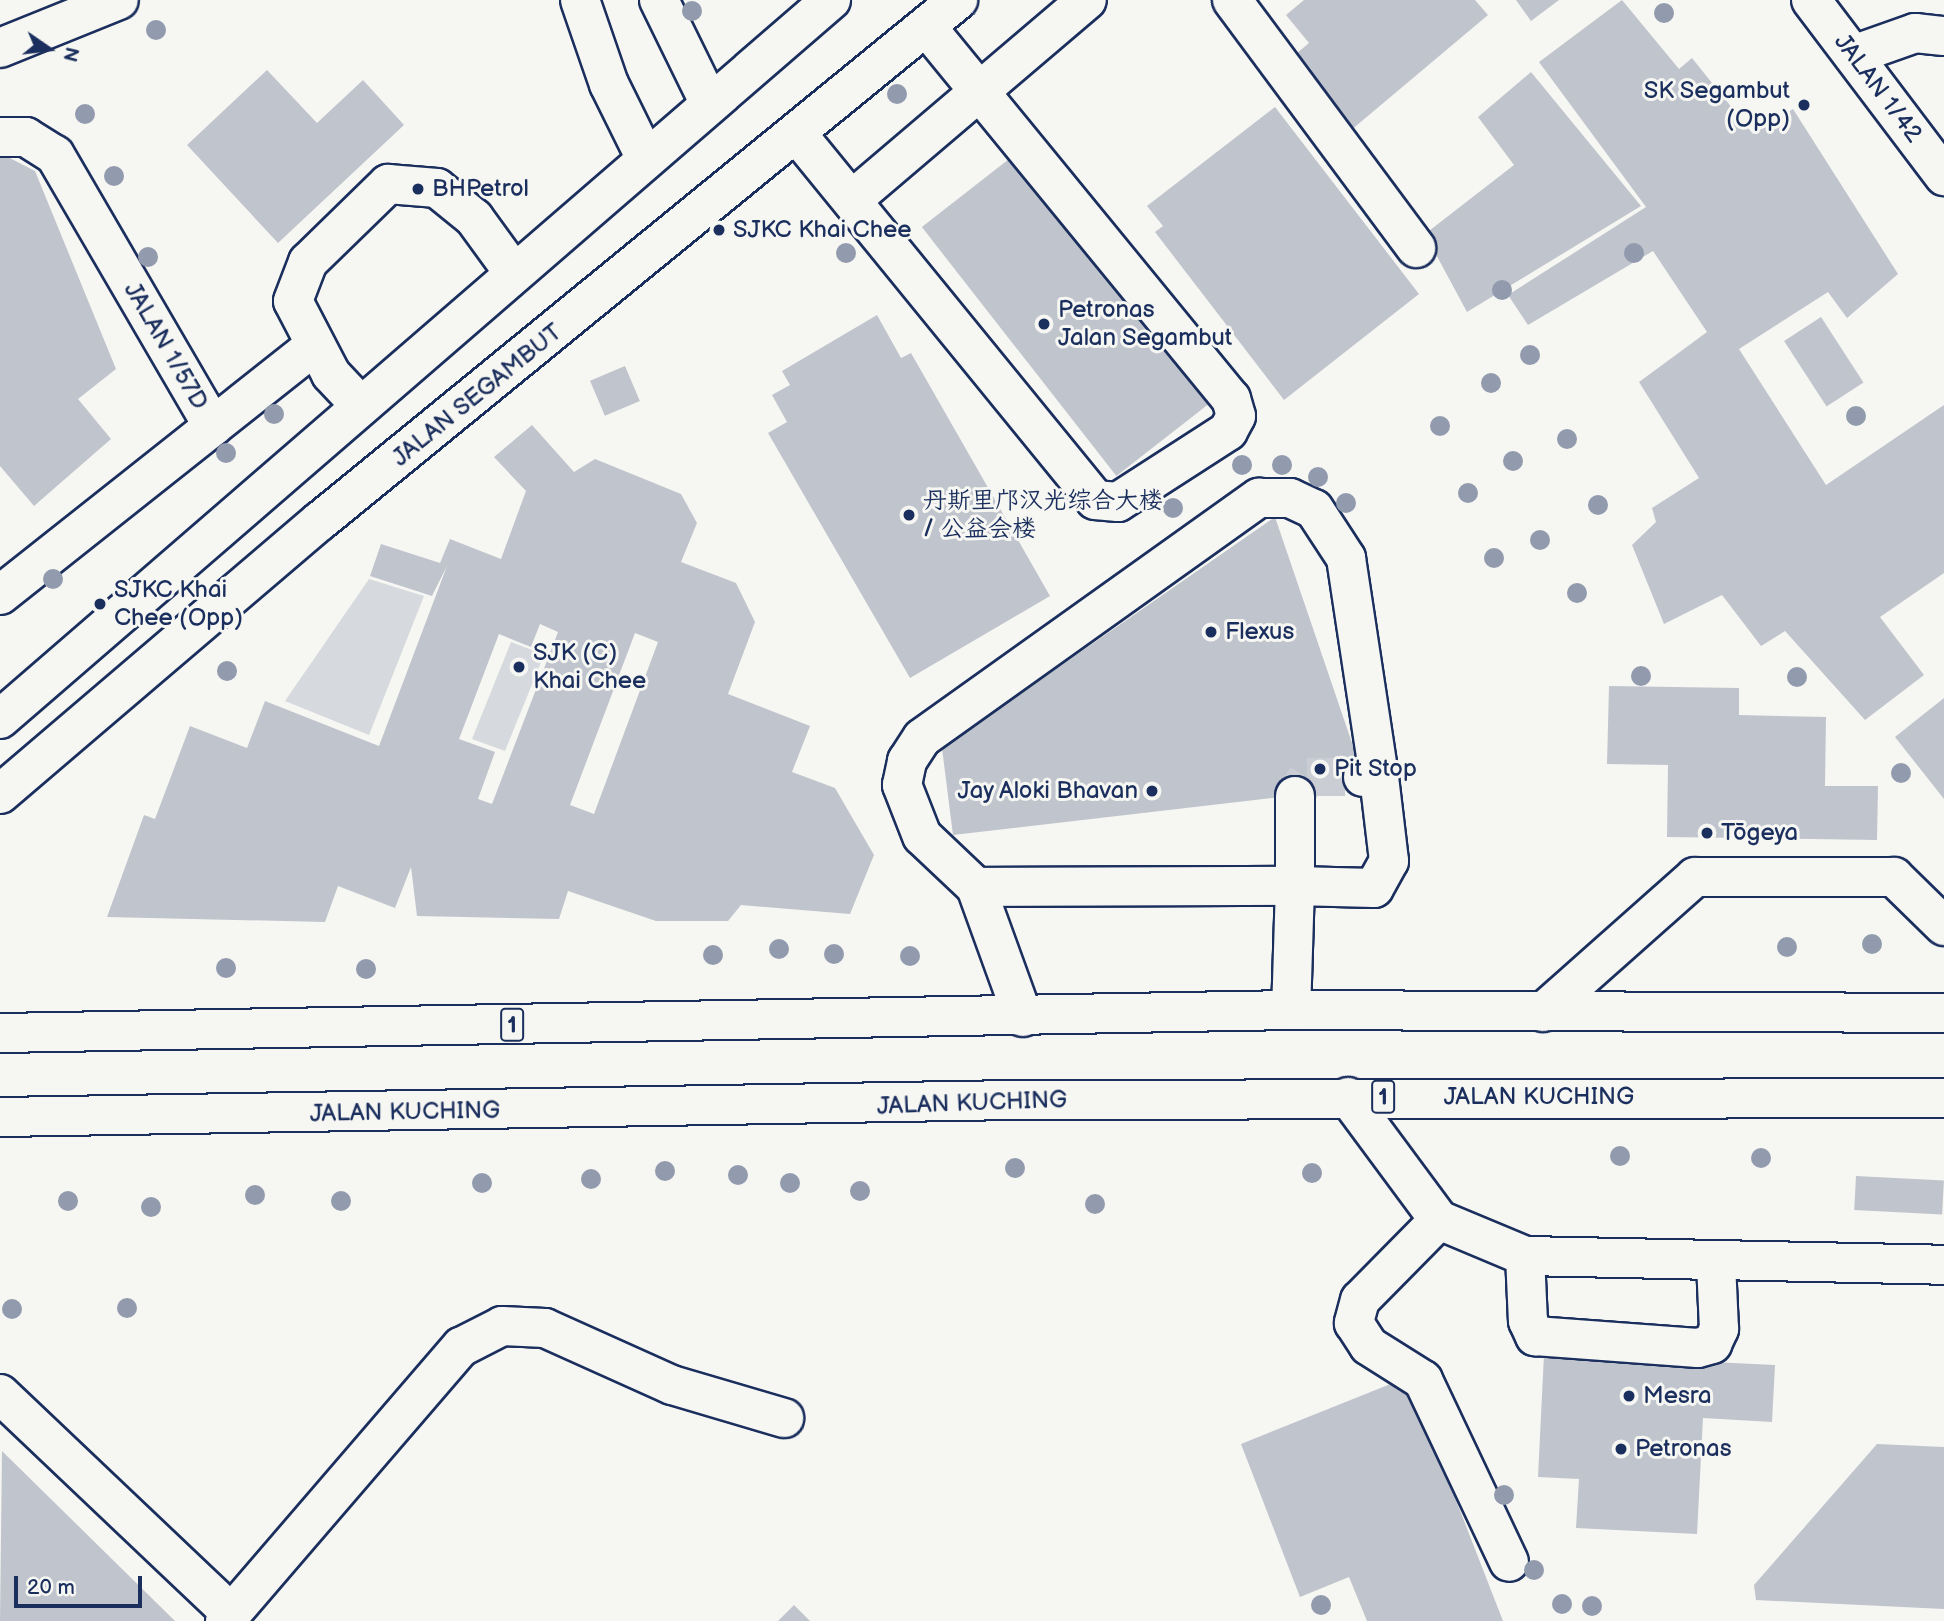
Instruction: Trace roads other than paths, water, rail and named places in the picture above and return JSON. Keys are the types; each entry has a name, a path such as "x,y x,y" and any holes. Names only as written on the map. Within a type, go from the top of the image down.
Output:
{"main road":[{"path":"0,48 119,0"},
{"path":"580,0 609,84 646,159"},
{"path":"659,0 710,104"},
{"path":"0,719 831,0"},
{"name":"JALAN SEGAMBUT","path":"0,794 320,521 958,0"},
{"path":"853,199 1087,0"},
{"path":"1232,0 1416,248"},
{"name":"JALAN 1/42","path":"1811,0 1944,176"},
{"path":"797,134 853,199 1095,500 1118,502 1228,431 1236,416 1231,399 926,27"},
{"path":"1853,55 1915,33 1944,36"},
{"name":"JALAN 1/57D","path":"0,138 26,137 55,155 213,426 0,595"},
{"path":"361,406 314,346 293,301 308,262 388,184 437,188 474,218 514,273"},
{"path":"213,426 314,346"},
{"path":"976,887 1374,888 1384,878 1389,861 1371,777 1346,558 1314,509 1290,498 1259,498 922,738 906,761 902,785 922,836 976,887 1023,1017"},
{"path":"1291,1010 1295,796"},
{"path":"1543,1012 1695,877 1894,877 1944,926"},
{"name":"1","path":"1,1033 1023,1017 1291,1010 1944,1013"},
{"path":"1348,1097 1439,1220 1525,1256 1716,1263 1944,1265"},
{"name":"JALAN KUCHING","path":"0,1117 1348,1097 1944,1098"},
{"path":"1439,1220 1360,1300 1354,1323 1369,1346 1423,1380 1509,1562"},
{"path":"1525,1256 1528,1321 1535,1336 1698,1348 1712,1344 1719,1329 1716,1263"},
{"path":"0,1394 229,1617 461,1347 502,1326 545,1328 672,1385 783,1418"}],"tunnel":[{"path":"1295,796 1307,777 1363,777"}],"place":[{"name":"SK Segambut (Opp)","path":"1804,105"},
{"name":"BHPetrol","path":"418,189"},
{"name":"SJKC Khai Chee","path":"719,230"},
{"name":"Petronas Jalan Segambut","path":"1044,324"},
{"name":"丹斯里邝汉光综合大楼 / 公益会楼","path":"909,515"},
{"name":"SJKC Khai Chee (Opp)","path":"100,604"},
{"name":"Flexus","path":"1211,632"},
{"name":"SJK (C) Khai Chee","path":"519,667"},
{"name":"Pit Stop","path":"1320,769"},
{"name":"Jay Aloki Bhavan","path":"1152,791"},
{"name":"Tōgeya","path":"1707,833"},
{"name":"Mesra","path":"1629,1396"},
{"name":"Petronas","path":"1621,1449"}]}
